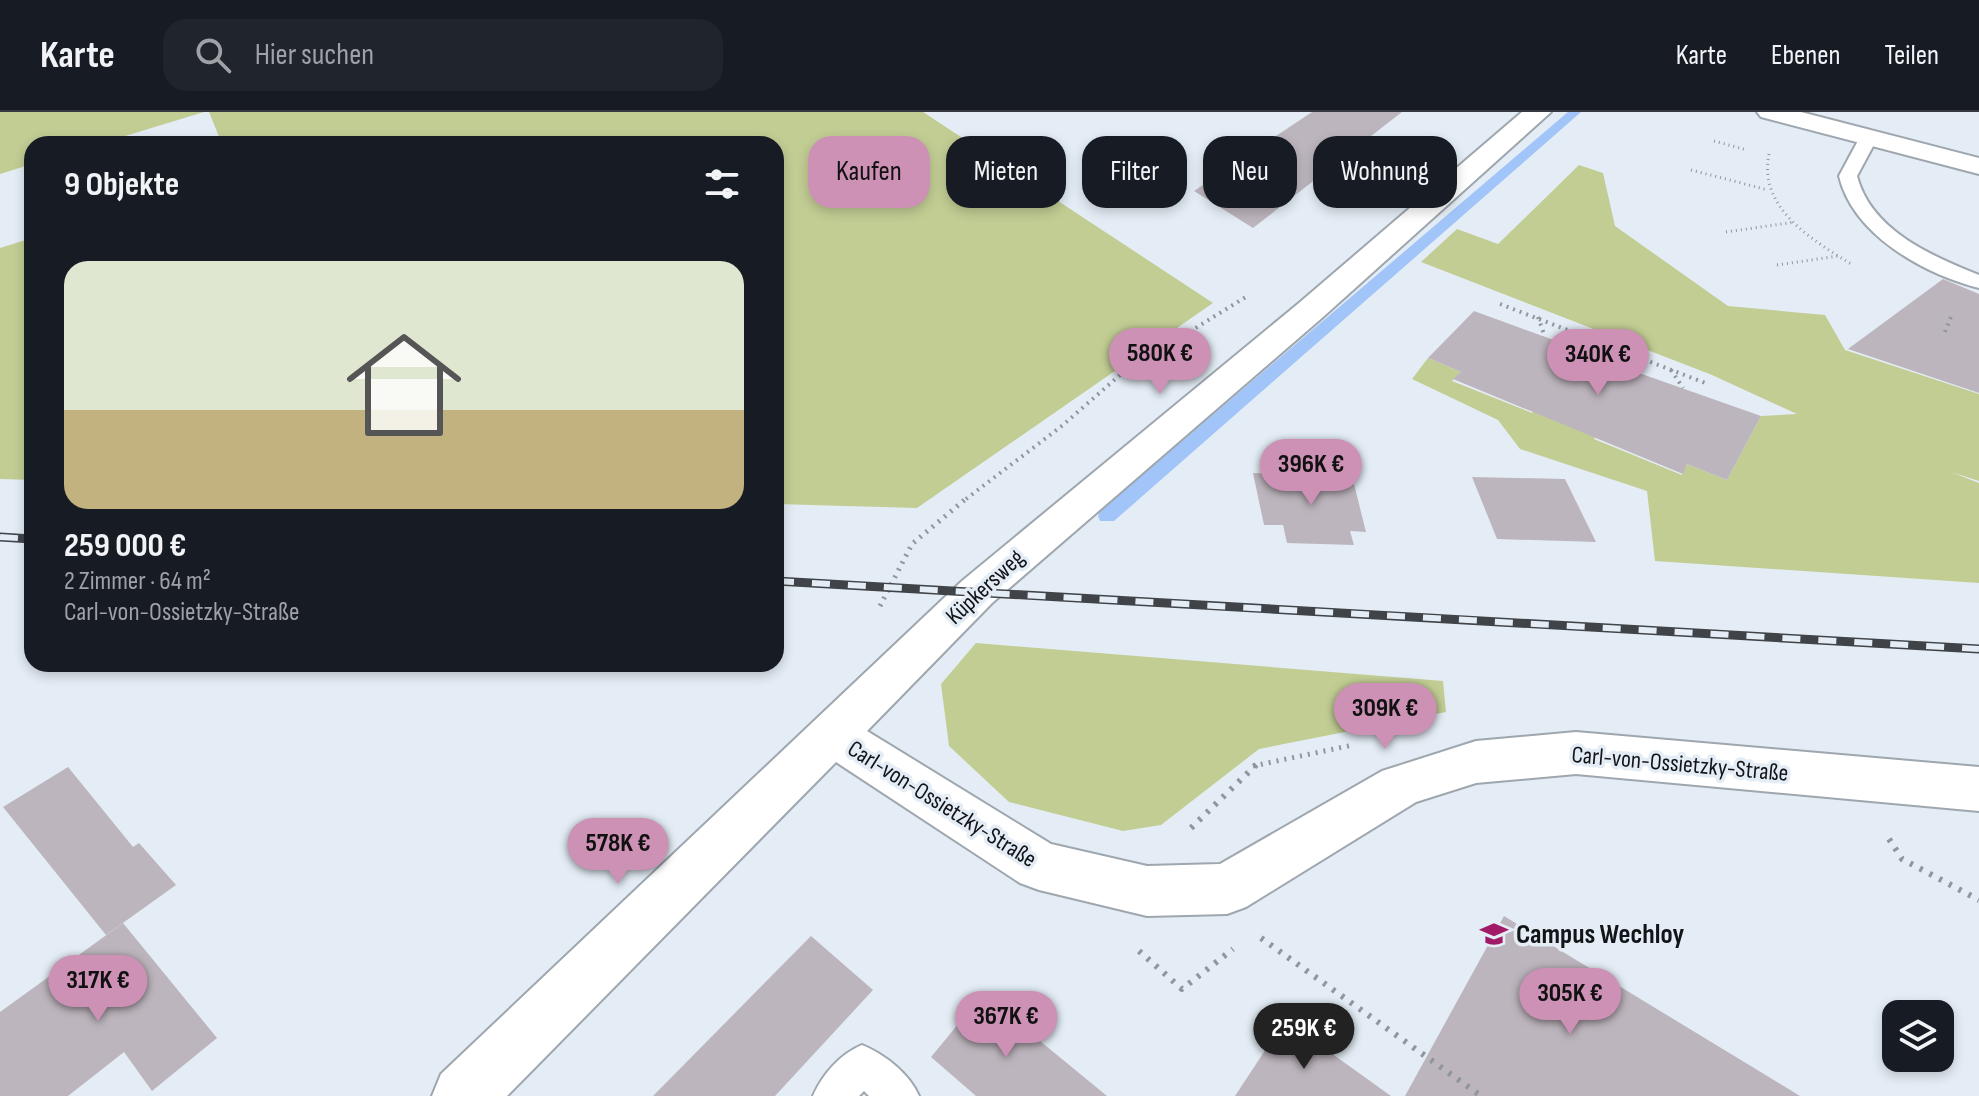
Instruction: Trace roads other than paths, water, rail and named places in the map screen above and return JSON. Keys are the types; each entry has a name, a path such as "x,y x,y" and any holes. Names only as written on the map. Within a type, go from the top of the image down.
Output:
{"street":[{"name":"Küpkersweg","path":"463,1096 977,592 1311,310 1538,112"},
{"path":"1770,112 1979,166"},
{"name":"Carl-von-Ossietzky-Straße","path":"830,733 1039,866 1147,891 1227,889 1400,786 1476,762 1576,753 1979,789"}],"lane":[{"path":"1869,137 1848,176 1853,197 1861,208 1897,240 1979,282"},
{"path":"833,1096 862,1064 899,1096"}],"waterway":[{"path":"1107,516 1575,112"}],"railway":[{"path":"0,537 24,538"},
{"path":"784,581 1979,649"}],"place":[{"name":"Campus Wechloy","path":"1494,934"}]}
